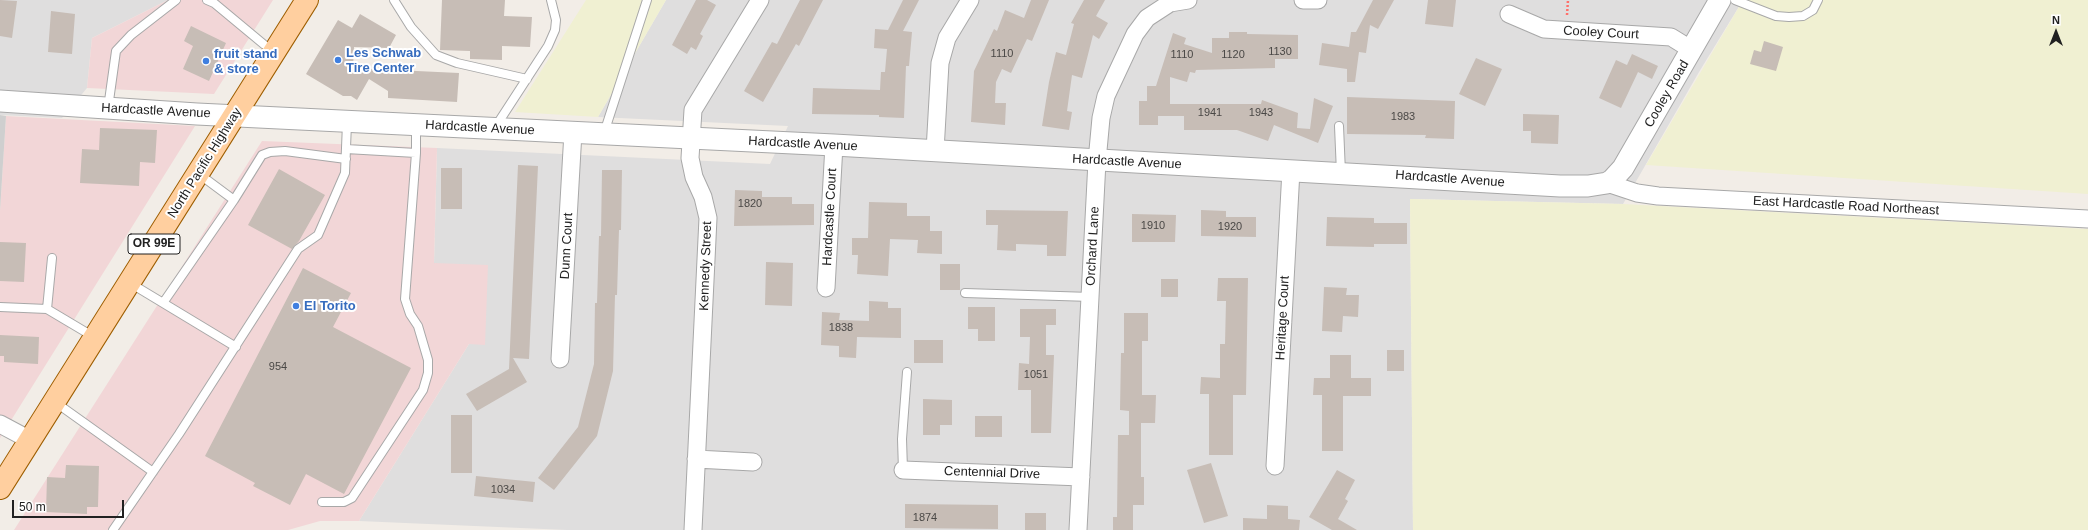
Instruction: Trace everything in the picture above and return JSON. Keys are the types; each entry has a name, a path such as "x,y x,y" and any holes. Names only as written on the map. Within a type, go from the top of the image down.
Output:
{"main road":[{"name":"North Pacific Highway","path":"0,488 307,0"}],"street":[{"name":"Kennedy Street","path":"693,530 708,218 704,197 694,177 690,158 690,139 695,104 760,0"},
{"path":"935,151 940,64 947,38 970,0"},
{"name":"Orchard Lane","path":"1078,530 1097,161 1101,118 1106,96 1135,34 1147,18 1170,3 1188,0"},
{"path":"1303,0 1318,0"},
{"name":"Cooley Road","path":"1606,183 1618,175 1630,159 1720,0"},
{"name":"Cooley Court","path":"1509,14 1544,29 1671,37 1692,50"},
{"name":"Hardcastle Avenue","path":"0,101 347,121 1291,170 1560,186 1588,186 1606,183"},
{"name":"Dunn Court","path":"560,359 573,132"},
{"name":"Hardcastle Court","path":"826,288 834,146"},
{"name":"Heritage Court","path":"1274,466 1291,170"},
{"name":"East Hardcastle Road Northeast","path":"1606,183 1637,193 1658,196 2088,219"},
{"path":"0,424 30,440"},
{"path":"696,459 753,462"},
{"name":"Centennial Drive","path":"903,470 1081,476"}],"lane":[{"path":"108,108 116,51 131,35 176,0"},
{"path":"207,0 274,52"},
{"path":"394,0 411,27 436,54 464,65 527,79"},
{"path":"495,128 548,46 555,30 556,20 552,0"},
{"path":"604,134 647,0"},
{"path":"1735,0 1776,16 1789,17 1803,16 1813,10 1818,0"},
{"path":"113,530 236,347 298,249 318,235 345,173 347,121"},
{"path":"322,502 334,503 352,498 423,390 428,373 428,360 418,326 410,314 405,299 416,153 416,124"},
{"path":"1339,126 1341,173"},
{"path":"346,149 416,153"},
{"path":"163,303 234,200 262,155 270,152 285,151 346,159"},
{"path":"198,174 234,200"},
{"path":"47,309 52,258"},
{"path":"130,282 236,347"},
{"path":"965,293 1091,297"},
{"path":"0,307 47,309 95,337"},
{"path":"903,470 902,439 907,372"},
{"path":"54,402 152,472"}],"shaded area":[{"path":"0,0 168,0 92,38 87,88 62,118 0,115"},
{"path":"168,0 273,0 214,94 87,88 92,38"},
{"path":"666,0 1743,0 1699,72 1623,204 1410,199 1413,530 567,530 359,521 469,344 485,344 434,263 437,148 770,164 788,126 598,117"},
{"path":"0,115 6,116 0,211"},
{"path":"6,116 195,126 0,438 0,211"},
{"path":"262,141 437,148 434,263 488,265 485,345 469,344 359,521 320,521 288,530 14,530"}],"green space":[{"path":"586,0 666,0 598,117 515,112"},
{"path":"1743,0 2088,0 2088,194 1646,165"},
{"path":"1410,199 1623,204 2088,229 2088,530 1413,530"}],"building":[{"path":"0,0 17,1 12,38 0,36"},
{"path":"442,0 505,0 504,16 532,17 530,47 502,46 502,60 470,59 470,51 440,50"},
{"path":"696,0 707,0 716,5 700,34 703,36 696,50 691,47 687,54 672,45"},
{"path":"800,0 823,0 799,46 796,44 763,102 744,91 772,42 777,44"},
{"path":"903,0 919,0 903,31 912,32 909,66 906,66 904,118 879,117 879,115 812,114 813,88 880,90 881,72 885,72 887,49 874,48 875,29 888,30"},
{"path":"1031,0 1049,0 1032,41 1027,39 1011,73 1002,69 996,82 995,103 1006,103 1005,125 971,122 974,71 994,29 997,31 1005,10 1024,18"},
{"path":"1084,0 1105,0 1096,16 1108,23 1099,39 1093,35 1082,78 1072,75 1067,111 1072,112 1069,130 1042,126 1049,82 1056,52 1066,55 1074,24 1071,23"},
{"path":"1373,0 1394,0 1378,29 1370,25 1366,53 1359,52 1355,82 1347,82 1347,69 1319,65 1322,43 1349,47 1351,32 1356,32"},
{"path":"1428,0 1456,0 1453,27 1425,24"},
{"path":"51,11 75,14 72,54 48,52"},
{"path":"360,14 396,35 389,48 354,47 353,68 459,73 457,102 388,98 388,91 369,79 357,100 351,96 343,96 306,74 338,20 352,28"},
{"path":"191,26 226,43 209,81 183,69 193,46 184,41"},
{"path":"1229,32 1247,32 1247,34 1298,35 1298,59 1275,59 1275,68 1196,70 1195,73 1190,72 1187,82 1170,77 1170,104 1261,104 1262,100 1298,113 1297,128 1310,129 1314,98 1333,106 1318,143 1274,125 1268,141 1237,130 1184,130 1184,116 1158,116 1158,125 1139,125 1139,101 1147,101 1147,86 1156,86 1173,33 1186,38 1184,44 1212,53 1212,38 1229,38"},
{"path":"1764,41 1783,47 1776,71 1750,64 1754,50 1761,52"},
{"path":"1632,54 1658,66 1652,79 1638,72 1621,108 1599,98 1616,60 1627,65"},
{"path":"1476,58 1502,69 1485,106 1459,94"},
{"path":"1347,97 1455,101 1454,139 1425,138 1426,135 1347,134"},
{"path":"1523,114 1559,115 1558,144 1531,143 1531,131 1523,131"},
{"path":"100,128 157,130 155,163 140,162 139,186 80,183 82,149 99,150"},
{"path":"518,165 538,166 529,359 513,358 527,382 477,411 466,394 509,369"},
{"path":"441,168 462,168 462,209 441,209"},
{"path":"279,169 325,195 299,241 292,249 248,225"},
{"path":"602,170 622,170 621,230 619,230 617,295 615,295 613,371 597,436 554,490 538,478 578,427 594,364 595,303 597,303 599,236 601,236"},
{"path":"735,190 762,191 762,197 792,197 792,204 814,204 814,225 734,226"},
{"path":"869,202 907,203 907,216 930,216 930,231 942,231 942,254 917,253 918,240 890,239 888,276 857,274 858,255 852,255 852,238 868,238"},
{"path":"986,210 1068,211 1066,256 1047,256 1047,245 1016,244 1016,251 997,250 998,225 986,225"},
{"path":"1201,210 1226,211 1226,217 1256,217 1256,237 1201,236"},
{"path":"1132,214 1176,215 1175,242 1132,242"},
{"path":"1327,217 1374,218 1374,223 1407,223 1407,244 1374,244 1374,247 1326,246"},
{"path":"0,242 26,243 24,282 0,281"},
{"path":"766,262 793,263 792,306 765,305"},
{"path":"940,264 960,264 960,290 940,290"},
{"path":"303,268 351,293 333,327 411,368 344,494 306,474 290,505 253,486 255,483 205,456"},
{"path":"1218,278 1248,278 1246,395 1233,395 1233,455 1209,455 1209,394 1200,394 1201,377 1220,378 1220,344 1225,344 1226,301 1217,301"},
{"path":"1161,279 1178,279 1178,297 1161,297"},
{"path":"1324,287 1347,288 1346,295 1359,295 1358,317 1343,316 1342,332 1322,331"},
{"path":"869,301 888,302 888,308 901,308 901,338 857,337 856,358 839,357 839,346 821,345 822,312 840,313 839,320 869,321"},
{"path":"968,307 995,307 995,341 978,341 978,329 968,329"},
{"path":"1020,309 1056,309 1056,325 1046,325 1046,355 1054,355 1051,433 1031,433 1031,390 1018,390 1019,363 1029,364 1030,337 1020,337"},
{"path":"1124,313 1148,313 1148,341 1142,341 1142,395 1156,395 1155,423 1141,423 1141,477 1144,477 1144,505 1133,505 1133,530 1113,530 1113,517 1117,517 1118,435 1129,435 1129,411 1120,410 1121,353 1124,353"},
{"path":"0,335 39,337 38,364 4,362 4,356 0,356"},
{"path":"914,340 943,340 943,363 914,363"},
{"path":"1387,350 1404,350 1404,371 1387,371"},
{"path":"1330,355 1351,355 1351,378 1371,378 1371,396 1343,396 1343,451 1322,451 1322,395 1313,395 1314,378 1330,378"},
{"path":"923,399 952,400 952,425 940,425 940,435 923,435"},
{"path":"451,415 472,415 472,473 451,473"},
{"path":"975,416 1002,416 1002,437 975,437"},
{"path":"1211,463 1228,516 1204,523 1187,470"},
{"path":"66,465 99,466 98,507 87,507 87,514 46,512 47,477 65,478"},
{"path":"1337,470 1355,480 1345,499 1348,501 1338,519 1357,530 1332,530 1309,517"},
{"path":"476,476 535,482 533,502 474,496"},
{"path":"905,504 998,505 998,529 905,528"},
{"path":"1267,505 1288,506 1288,519 1300,520 1299,530 1243,530 1243,518 1267,519"},
{"path":"1025,513 1046,513 1046,530 1025,530"}],"place":[{"name":"Les Schwab Tire Center","path":"338,60"},
{"name":"fruit stand & store","path":"206,61"},
{"name":"El Torito","path":"296,306"}]}
